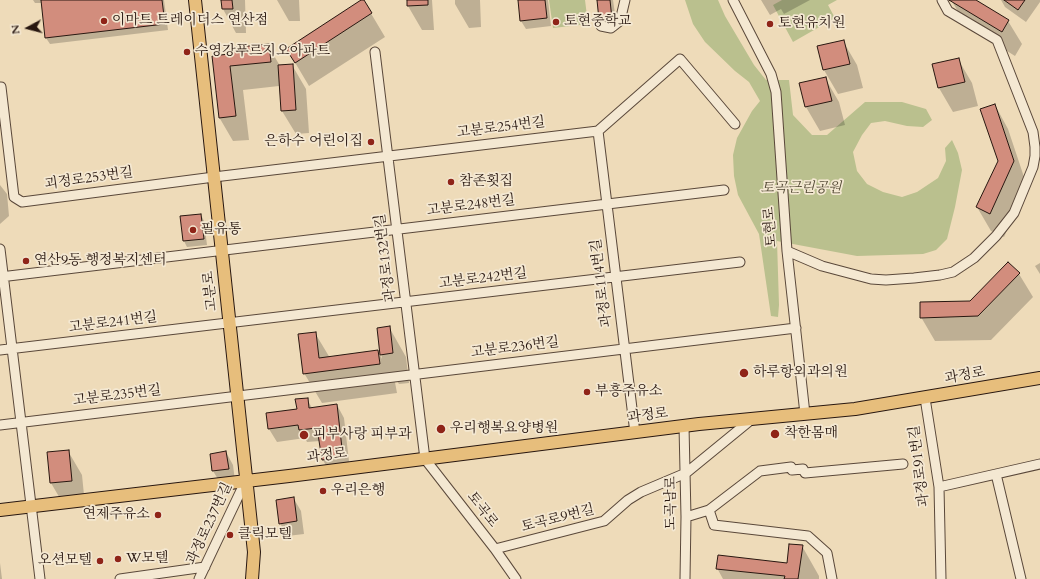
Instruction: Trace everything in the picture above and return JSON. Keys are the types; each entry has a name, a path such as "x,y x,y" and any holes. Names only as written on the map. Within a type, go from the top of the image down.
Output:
{"main road":[{"name":"고분로","path":"195,0 254,552 252,579"},
{"name":"과정로","path":"0,510 425,460 684,426 855,409 1040,378"}],"street":[{"path":"601,26 611,28 620,21 625,0"},
{"name":"토현로","path":"733,0 771,74 776,92 787,251 805,414"},
{"path":"787,251 822,266 871,279 886,280 940,275 953,272 974,258 996,236 1014,213 1033,167 1035,156 1033,132 997,40 948,10 942,0"},
{"name":"과정로132번길","path":"375,52 425,460"},
{"path":"598,131 680,58 735,124"},
{"name":"괴정로253번길","path":"0,88 1,87 5,154 14,197 22,202 214,177"},
{"name":"고분로254번길","path":"214,177 598,131"},
{"name":"과정로114번길","path":"598,131 634,433"},
{"name":"고분로248번길","path":"2,276 724,190"},
{"path":"0,249 2,276 40,579"},
{"name":"고분로242번길","path":"229,323 740,262"},
{"name":"고분로241번길","path":"0,350 229,323"},
{"name":"고분로236번길","path":"237,396 796,328"},
{"name":"고분로235번길","path":"0,425 237,396"},
{"name":"과정로91번길","path":"925,398 939,487 941,579"},
{"path":"686,473 752,419"},
{"name":"도곡남로","path":"684,426 686,473 684,579"},
{"name":"토곡로","path":"425,460 495,549 516,579"},
{"path":"686,517 709,510 760,471 791,467 792,470 803,468 805,473 903,464"},
{"path":"939,487 1040,464"},
{"name":"토곡로9번길","path":"495,549 604,521 628,500 641,492 686,473"},
{"path":"996,474 1020,579"},
{"name":"과정로237번길","path":"199,579 246,480"},
{"path":"709,510 714,525 808,536 827,553 832,579"},
{"path":"120,579 204,567"}],"green space":[{"path":"549,0 585,0 588,24 553,28"},
{"name":"토곡근린공원","path":"685,0 718,0 725,16 754,65 766,80 789,80 793,115 812,135 827,135 865,102 902,102 926,109 932,120 923,127 907,126 885,121 871,123 862,135 853,152 857,171 867,184 883,192 902,197 917,192 938,178 946,161 945,148 952,140 958,153 962,170 947,239 936,250 923,254 857,256 777,241 779,305 778,317 771,316 759,234 738,195 734,176 733,155 737,138 752,111 760,101 749,82 735,71 705,42 693,24"},
{"path":"782,0 837,0 828,5 835,18 793,42 773,5"}],"building":[{"name":"이마트 트레이더스 연산점","path":"41,0 162,0 165,24 45,38"},
{"path":"221,0 232,0 233,9 222,9"},
{"path":"361,0 364,0 372,13 295,63 286,49"},
{"path":"407,0 428,0 428,5 407,6"},
{"path":"518,0 545,0 547,18 520,21"},
{"path":"597,0 610,0 612,19 609,22 599,20"},
{"path":"949,0 976,0 1009,20 1002,32"},
{"path":"1004,0 1025,0 1018,10"},
{"path":"844,40 850,64 823,70 817,46"},
{"path":"269,44 271,62 230,66 236,116 219,118 212,56 229,54 228,48"},
{"path":"959,58 965,82 938,88 932,64"},
{"path":"293,64 296,110 281,111 278,65"},
{"path":"826,77 832,101 805,107 799,83"},
{"path":"995,104 1014,161 990,214 976,207 998,161 980,109"},
{"path":"201,214 204,239 183,241 180,216"},
{"path":"1008,262 1020,273 978,316 920,318 920,302 970,301"},
{"path":"390,326 393,353 380,355 377,328"},
{"path":"316,332 319,358 378,350 380,364 303,374 298,334"},
{"path":"308,398 309,408 337,404 343,457 322,460 317,428 299,430 298,425 268,429 266,413 297,409 295,399"},
{"path":"69,450 72,481 50,483 47,452"},
{"path":"226,451 229,469 212,471 210,454"},
{"path":"294,497 297,521 279,524 276,500"},
{"path":"789,544 803,545 798,579 784,579 785,576 716,569 718,555 787,563"}],"place":[{"name":"이마트 트레이더스 연산점","path":"104,21"},
{"name":"토현중학교","path":"556,22"},
{"name":"토현유치원","path":"770,24"},
{"name":"수영강푸르지오아파트","path":"187,52"},
{"name":"은하수 어린이집","path":"371,142"},
{"name":"참존횟집","path":"451,182"},
{"name":"필유통","path":"193,230"},
{"name":"연산9동 행정복지센터","path":"26,261"},
{"name":"하루항외과의원","path":"744,373"},
{"name":"부흥주유소","path":"587,392"},
{"name":"우리행복요양병원","path":"441,429"},
{"name":"착한몸매","path":"775,434"},
{"name":"피부사랑 피부과","path":"304,435"},
{"name":"우리은행","path":"323,491"},
{"name":"연제주유소","path":"158,515"},
{"name":"클릭모텔","path":"230,535"},
{"name":"W모텔","path":"118,559"},
{"name":"오션모텔","path":"100,561"}]}
